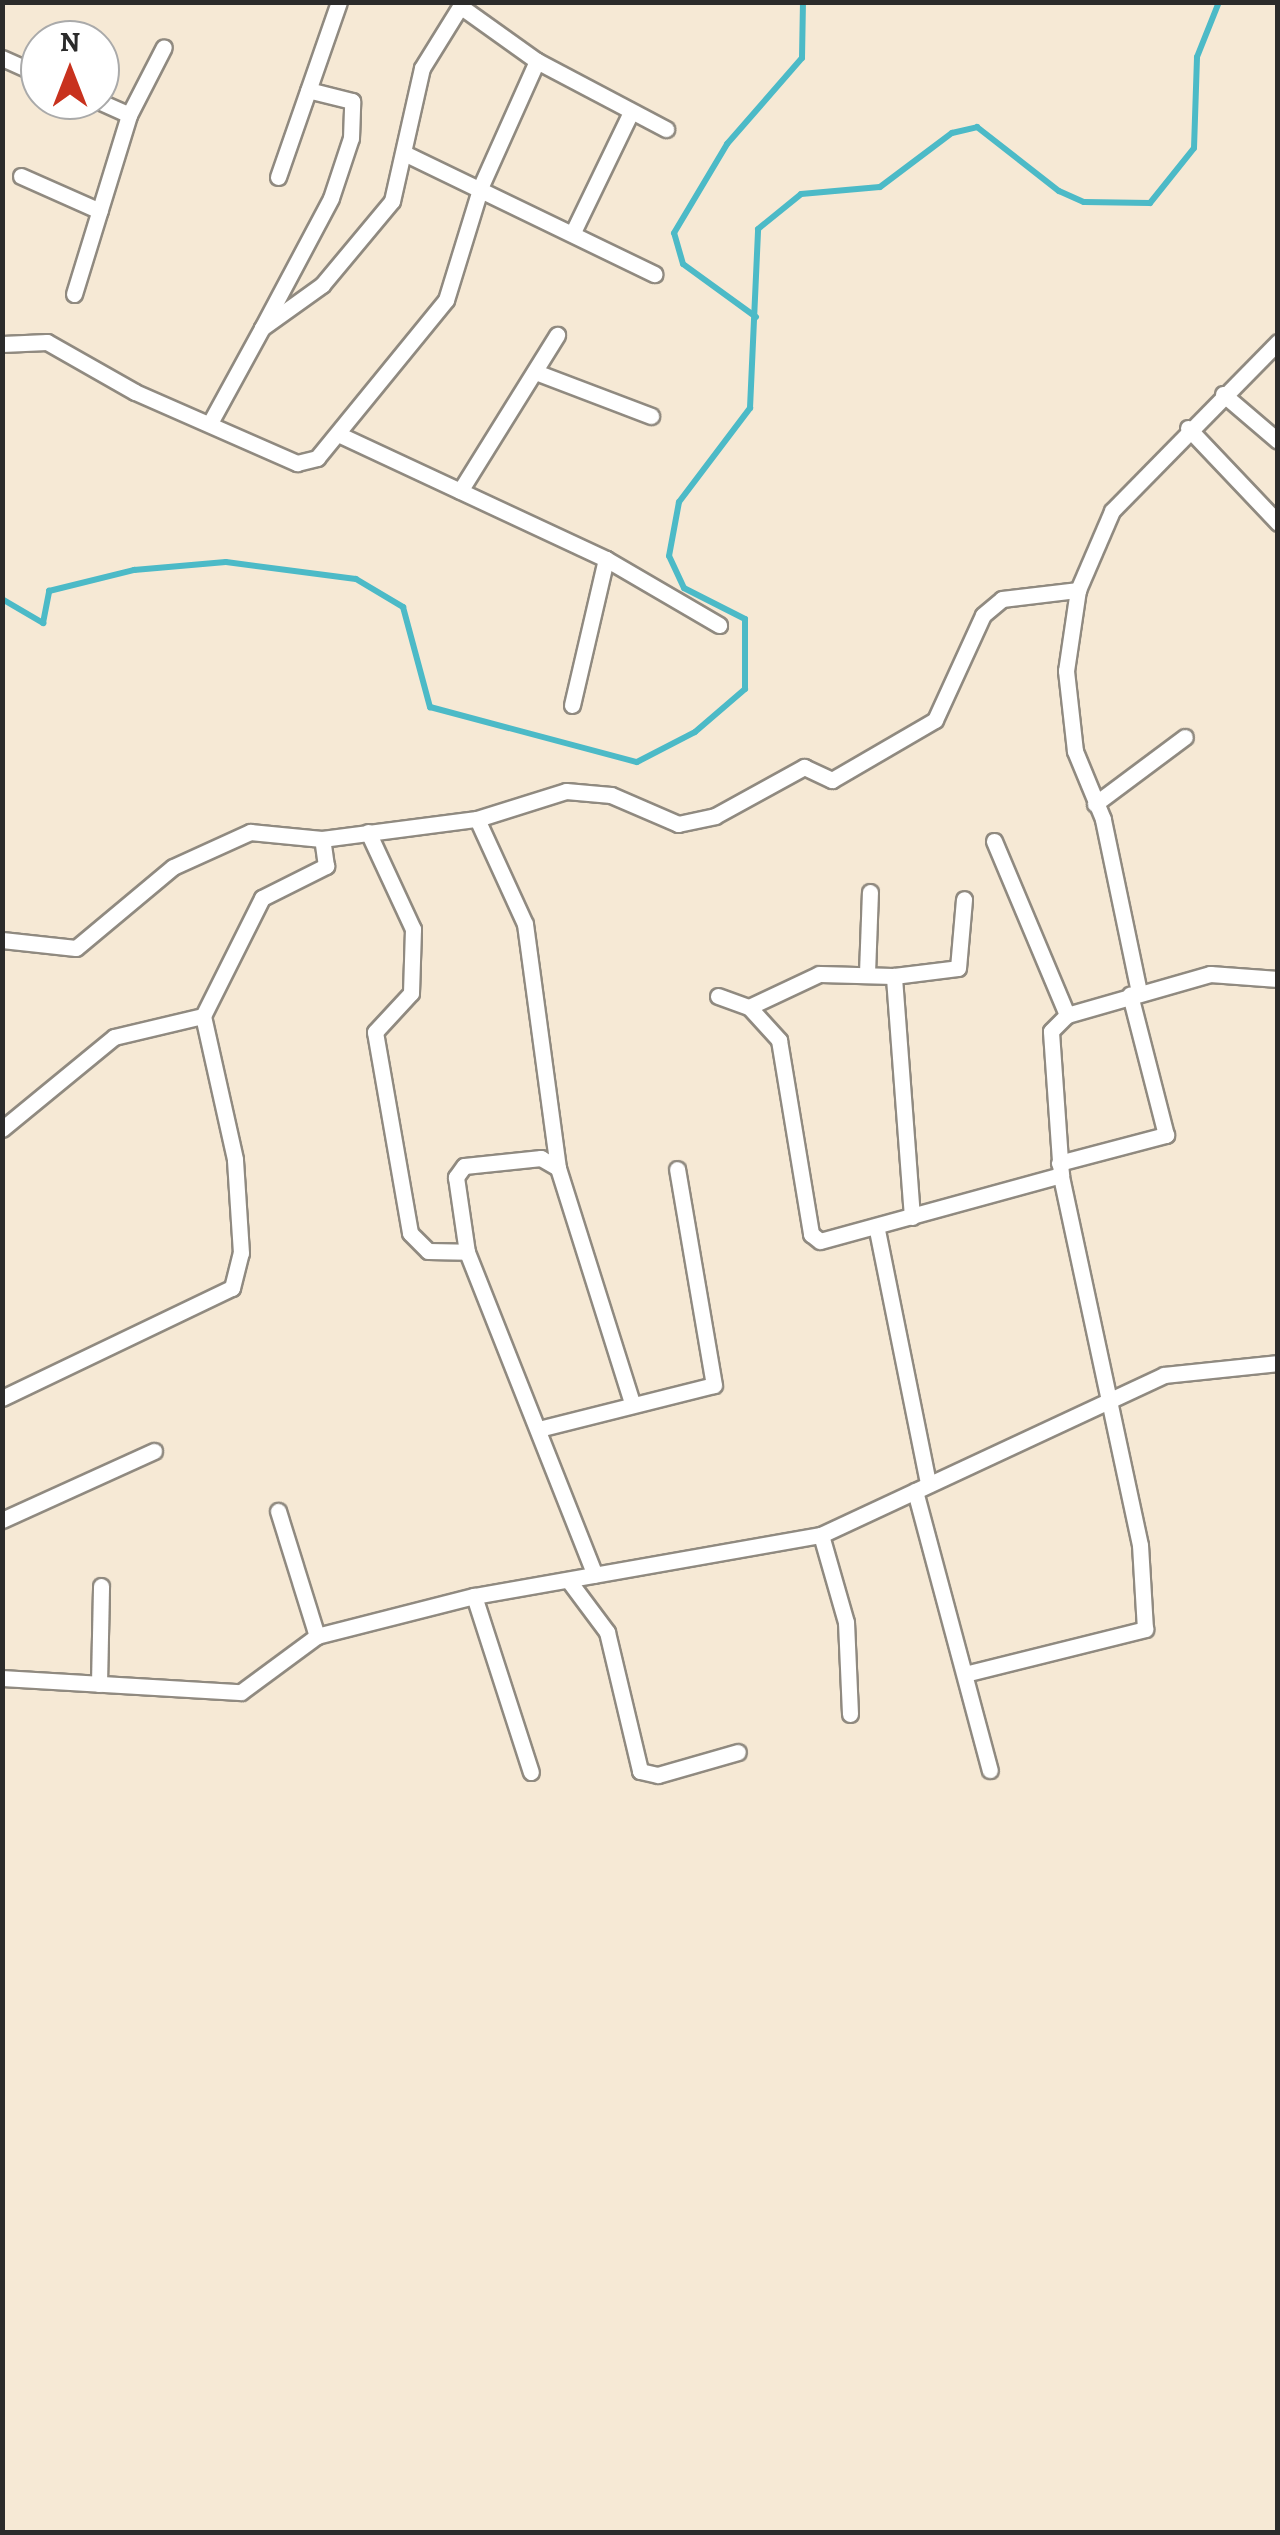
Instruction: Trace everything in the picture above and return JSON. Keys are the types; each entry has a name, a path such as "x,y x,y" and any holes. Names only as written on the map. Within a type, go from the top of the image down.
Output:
{"street":[{"path":"278,176 339,2"},
{"path":"262,328 362,245 392,201 406,154 422,68 462,4 537,62 666,129"},
{"path":"74,294 129,115 164,47"},
{"path":"2,344 47,342 298,463 317,458 446,300 481,186 537,62"},
{"path":"210,423 331,198 351,138 352,101 308,90"},
{"path":"120,111 129,115"},
{"path":"575,228 631,112"},
{"path":"406,154 575,228 654,274"},
{"path":"21,176 100,211"},
{"path":"460,491 538,373 556,335"},
{"path":"718,996 749,1006 784,1056 811,1234 830,1242 1166,1135 1096,804 1076,751 1066,670 1078,590 1112,511 1188,428 1278,342"},
{"path":"538,373 651,416"},
{"path":"1223,394 1278,441"},
{"path":"1188,428 1278,523"},
{"path":"338,434 606,559 719,626"},
{"path":"572,705 606,559"},
{"path":"2,940 76,948 190,856 250,832 322,839 477,819 591,791 678,824 716,816 804,768 832,780 934,720 982,615 1002,598 1078,590"},
{"path":"1096,804 1185,737"},
{"path":"477,819 525,924 558,1168 632,1402"},
{"path":"368,832 413,929 411,992 376,1032 410,1232 428,1251 467,1252"},
{"path":"2,1398 232,1288 241,1253 235,1158 203,1016 262,898 326,866 322,839"},
{"path":"994,841 1067,1015"},
{"path":"867,974 870,892"},
{"path":"749,1006 790,982 958,968 964,899"},
{"path":"965,1674 1142,1635 1140,1545 1060,1169 1049,1043 1067,1015 1134,993 1210,974 1276,974"},
{"path":"894,976 912,1217"},
{"path":"2,1129 114,1037 203,1016"},
{"path":"558,1168 542,1158 464,1166 456,1177 467,1252 543,1428 595,1575"},
{"path":"543,1428 632,1402 709,1390 716,1378 677,1169"},
{"path":"877,1230 922,1488 990,1770"},
{"path":"2,1678 241,1692 317,1636 474,1596 820,1536 1108,1399 1204,1364 1278,1364"},
{"path":"2,1520 154,1451"},
{"path":"278,1512 317,1636"},
{"path":"820,1536 846,1622 850,1714"},
{"path":"569,1580 607,1632 640,1770 658,1776 738,1752"},
{"path":"99,1684 100,1586"},
{"path":"474,1596 532,1772"}],"waterway":[{"path":"756,317 683,264 674,233 727,144 802,58 803,2"},
{"path":"2,599 43,623 49,591 134,570 226,562 356,579 403,607 430,707 637,762 695,732 745,689 745,619 684,588 669,556 679,502 750,408 758,229 801,194 880,187 952,133 977,127 1059,191 1084,202 1150,203 1194,148 1197,57 1219,2"}]}
